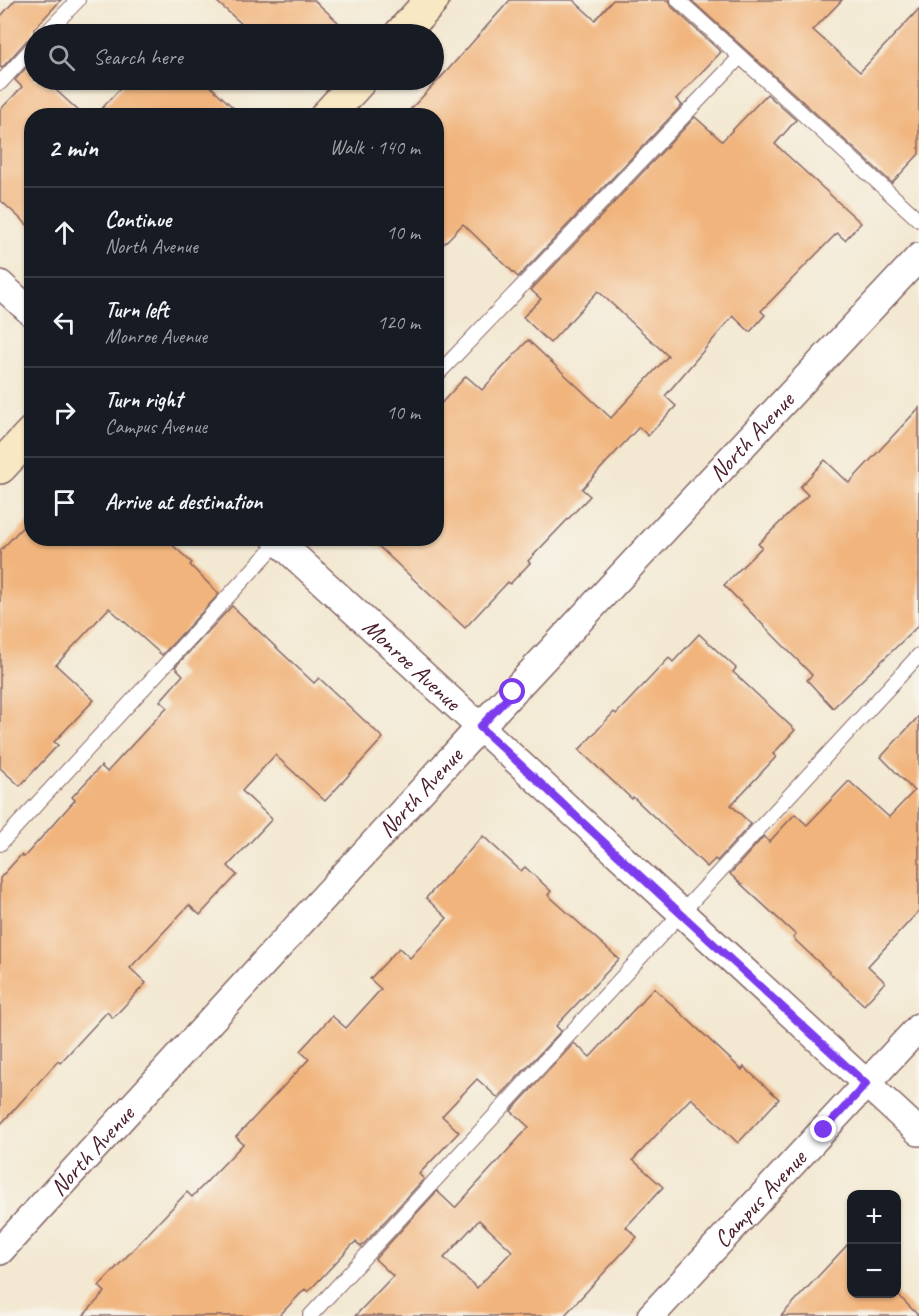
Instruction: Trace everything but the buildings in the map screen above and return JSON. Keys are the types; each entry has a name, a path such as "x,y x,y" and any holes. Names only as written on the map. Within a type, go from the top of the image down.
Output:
{"main road":[{"path":"410,24 432,0"},
{"path":"334,108 351,90"},
{"path":"0,467 24,442"}],"street":[{"name":"North Avenue","path":"0,1251 480,727 919,257"},
{"path":"0,284 24,306"},
{"name":"Monroe Avenue","path":"284,546 919,1132"},
{"name":"Campus Avenue","path":"651,1316 919,1027"}],"lane":[{"path":"55,24 78,0"},
{"path":"678,0 919,220"},
{"path":"0,83 24,57"},
{"path":"444,368 740,57"},
{"path":"0,844 273,546"},
{"path":"310,1316 919,655"}],"route":[{"path":"513,692 480,727 866,1084 824,1130"}]}
